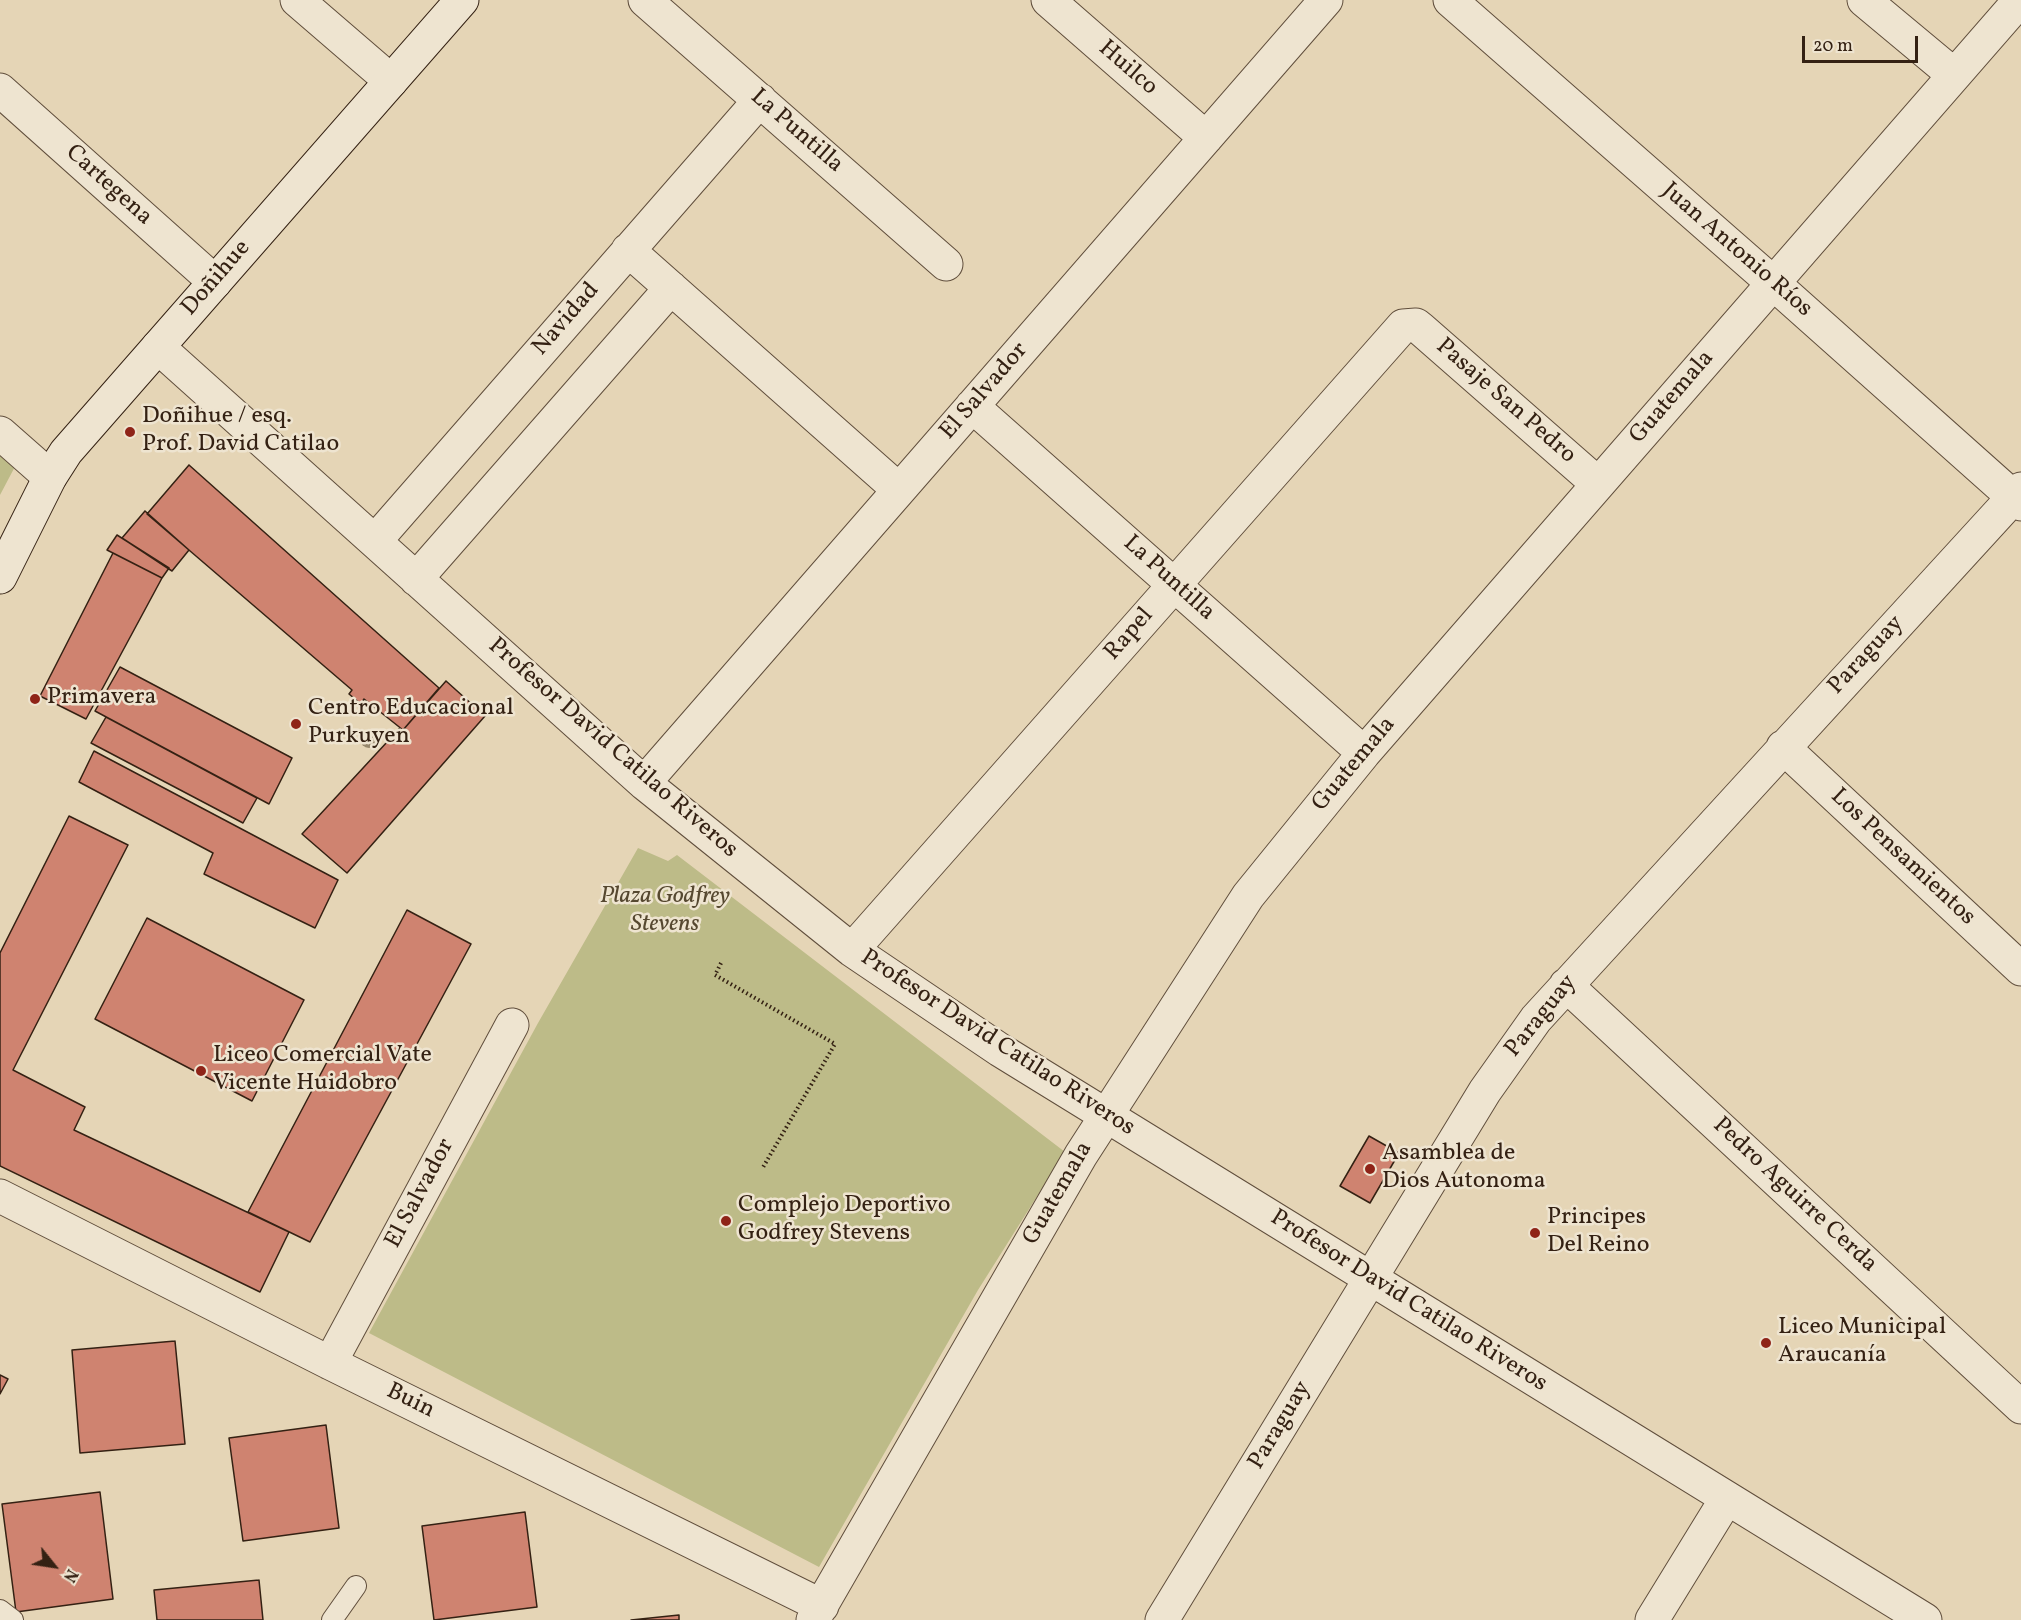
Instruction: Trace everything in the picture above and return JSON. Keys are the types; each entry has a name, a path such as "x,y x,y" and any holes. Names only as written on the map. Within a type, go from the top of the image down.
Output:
{"street":[{"path":"297,0 391,81"},
{"name":"Doñihue","path":"0,577 50,477 72,446 462,0"},
{"name":"La Puntilla","path":"645,0 946,264"},
{"name":"Huilco","path":"1048,0 1206,138"},
{"name":"El Salvador","path":"644,783 1326,0"},
{"name":"Juan Antonio Ríos","path":"1450,0 2018,496"},
{"path":"1864,0 1954,75"},
{"name":"Guatemala","path":"818,1613 1106,1115 1248,896 1364,753 2020,0"},
{"name":"Cartegena","path":"0,90 215,282"},
{"name":"Navidad","path":"375,541 760,100"},
{"path":"628,250 899,490"},
{"path":"416,579 670,288"},
{"name":"Pasaje San Pedro","path":"1409,324 1421,328 1598,484"},
{"name":"Rapel","path":"852,950 1398,330 1409,324"},
{"name":"Profesor David Catilao Riveros","path":"158,347 644,783 852,950 1000,1050 1925,1620"},
{"name":"La Puntilla","path":"972,406 1364,753"},
{"path":"0,433 50,477"},
{"name":"Paraguay","path":"1162,1620 1485,1091 1536,1019 1783,747 2018,496"},
{"name":"Los Pensamientos","path":"1783,747 2021,969"},
{"name":"Pedro Aguirre Cerda","path":"1566,985 2021,1407"},
{"name":"El Salvador","path":"330,1363 512,1025"},
{"name":"Buin","path":"0,1196 818,1613"},
{"path":"1652,1620 1727,1498"}],"lane":[{"path":"332,1620 356,1586"},
{"path":"0,1610 13,1620"}],"path":[{"path":"721,963 715,975 835,1044 762,1169"}],"green space":[{"path":"0,444 19,459 0,495"},
{"name":"Complejo Deportivo Godfrey Stevens","path":"638,848 668,861 677,855 1065,1152 978,1290 819,1567 369,1333 538,1023"}],"building":[{"path":"189,465 439,688 403,730 364,699 361,704 349,694 352,690 147,514"},
{"path":"145,511 189,550 172,571 122,538"},
{"path":"117,535 169,568 162,578 107,550"},
{"path":"113,553 162,578 86,719 40,696"},
{"path":"120,667 292,758 269,804 95,711"},
{"path":"446,681 485,716 347,873 302,834 400,728 403,730"},
{"path":"106,717 257,798 243,823 91,743"},
{"path":"94,751 338,880 315,928 204,874 213,853 79,782"},
{"path":"69,816 128,845 13,1070 85,1107 74,1130 289,1232 260,1292 0,1166 0,953"},
{"path":"407,910 471,944 310,1242 248,1212"},
{"path":"147,918 304,1000 252,1101 95,1019"},
{"name":"Asamblea de Dios Autonoma","path":"1369,1136 1399,1153 1370,1203 1340,1186"},
{"path":"175,1341 185,1444 80,1453 72,1350"},
{"path":"0,1375 8,1379 0,1394"},
{"path":"326,1425 339,1528 243,1541 229,1438"},
{"path":"100,1492 113,1599 16,1612 2,1504"},
{"path":"525,1512 537,1607 434,1620 422,1526"},
{"path":"259,1580 263,1620 157,1620 154,1590"},
{"path":"679,1615 679,1620 631,1620"}],"place":[{"name":"Doñihue / esq. Prof. David Catilao","path":"130,432"},
{"name":"Primavera","path":"35,699"},
{"name":"Centro Educacional Purkuyen","path":"296,724"},
{"name":"Liceo Comercial Vate Vicente Huidobro","path":"201,1071"},
{"name":"Asamblea de Dios Autonoma","path":"1370,1169"},
{"name":"Complejo Deportivo Godfrey Stevens","path":"726,1221"},
{"name":"Principes Del Reino","path":"1535,1233"},
{"name":"Liceo Municipal Araucanía","path":"1766,1343"}],"park label":[{"name":"Plaza Godfrey Stevens","path":"665,912"}]}
